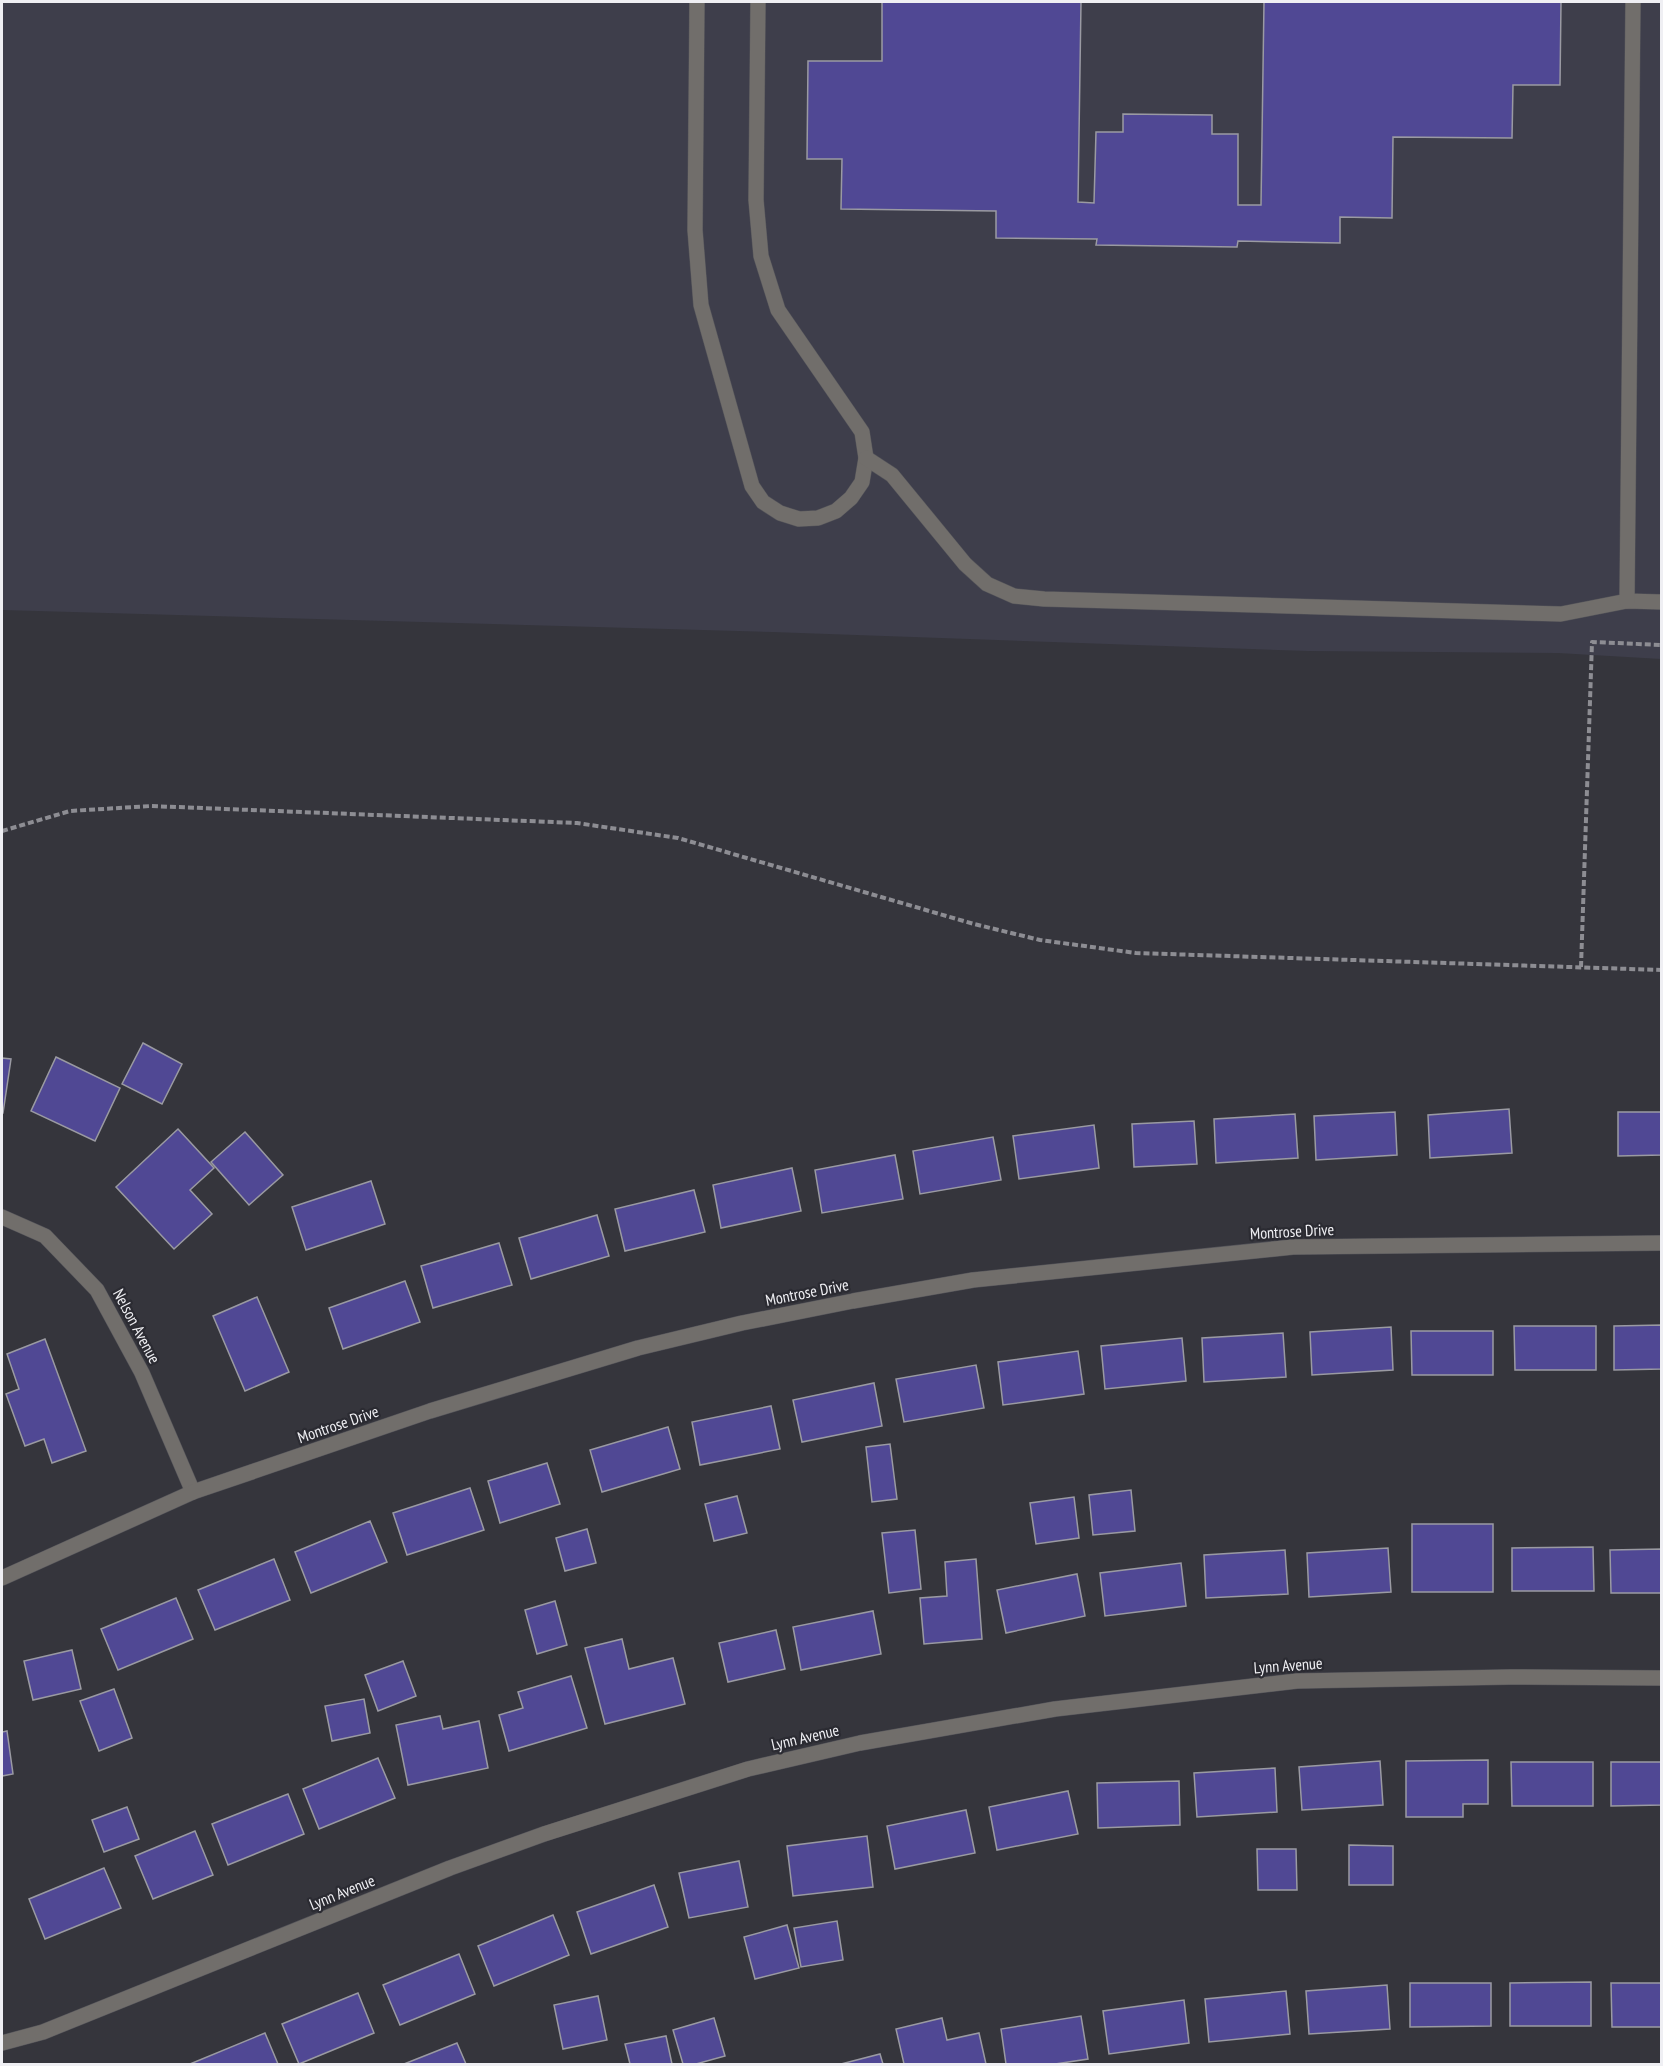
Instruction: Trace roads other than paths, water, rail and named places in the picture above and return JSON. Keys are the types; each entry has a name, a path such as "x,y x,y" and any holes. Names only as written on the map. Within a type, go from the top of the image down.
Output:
{"street":[{"path":"697,2 694,230 701,305 752,486 763,502 780,513 799,519 818,518 836,511 851,498 862,482 866,458 862,432 778,310 761,256 756,200 758,2"},
{"path":"1627,601 1633,2"},
{"path":"866,458 892,475 965,564 987,584 1014,596 1055,600 1561,614 1627,601 1662,602"},
{"name":"Nelson Avenue","path":"2,1217 45,1236 97,1290 142,1373 193,1492"},
{"name":"Montrose Drive","path":"2,1578 193,1492 430,1411 638,1348 742,1323 962,1281 1293,1247 1662,1243"},
{"name":"Lynn Avenue","path":"2,2043 43,2032 450,1868 544,1834 748,1769 860,1743 1055,1709 1297,1681 1510,1677 1662,1678"}]}
